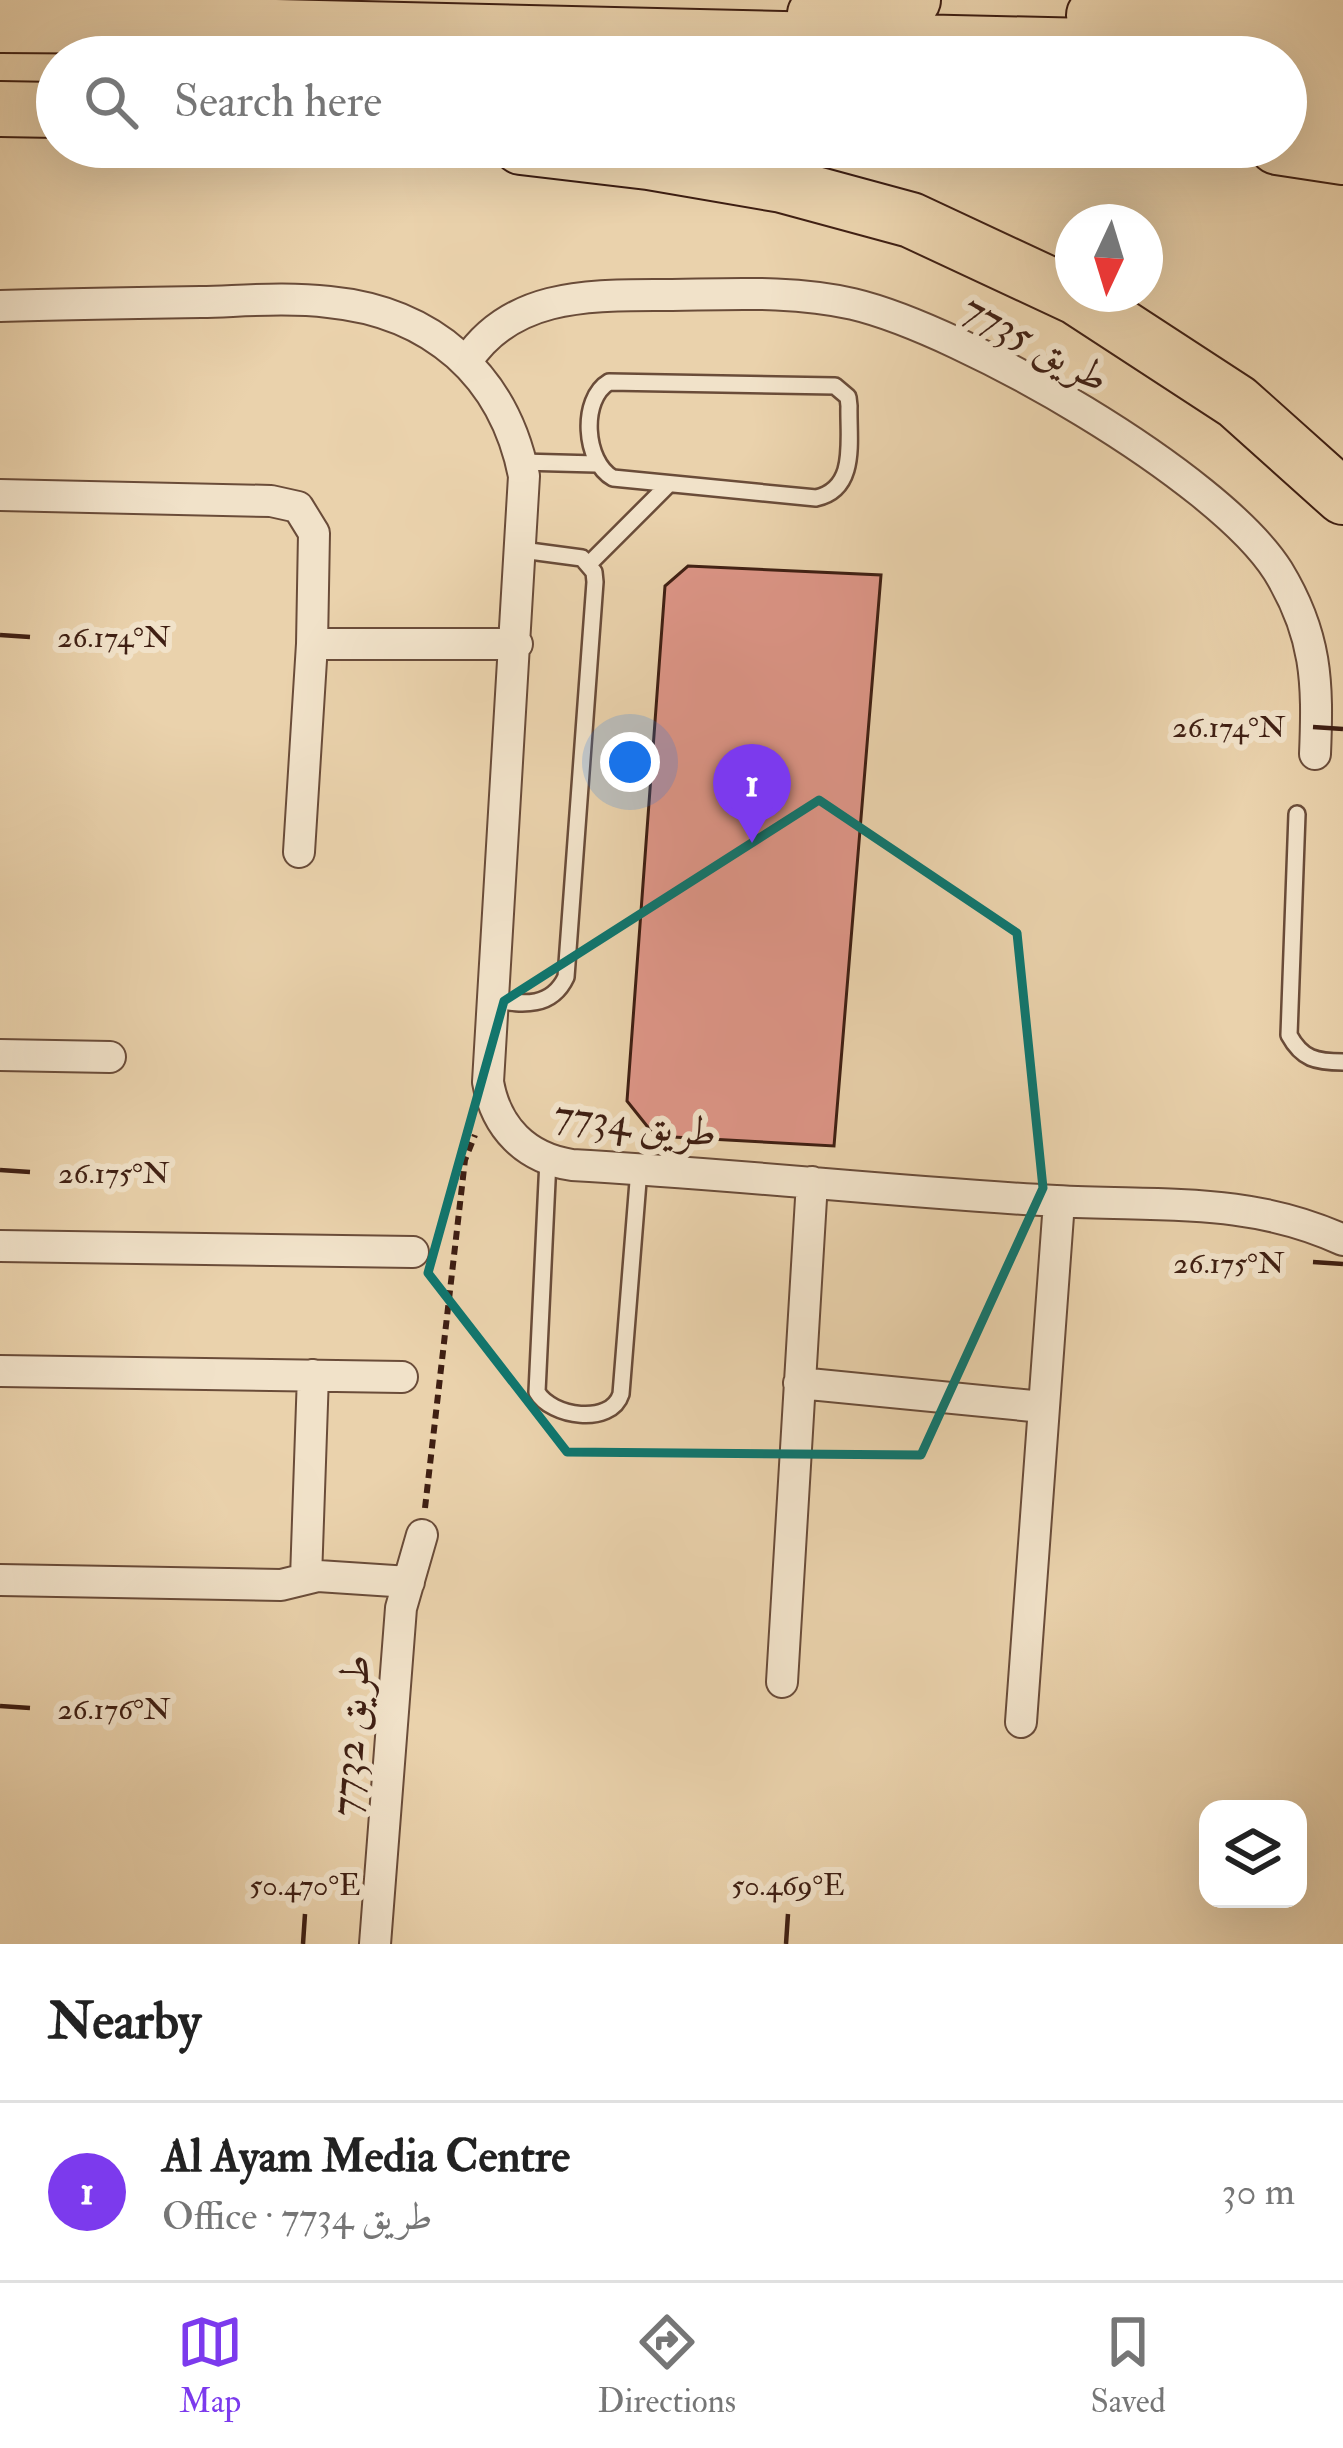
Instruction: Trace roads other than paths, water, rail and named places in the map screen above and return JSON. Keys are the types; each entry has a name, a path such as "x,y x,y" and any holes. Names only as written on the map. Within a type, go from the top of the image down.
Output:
{"highway":[{"path":"0,25 276,27 639,18 913,0"},
{"path":"770,36 1343,2"},
{"path":"639,18 726,36"},
{"path":"1307,51 1343,52"},
{"path":"1307,105 1343,105"},
{"path":"0,109 36,110"},
{"path":"1307,152 1343,157"},
{"path":"682,168 782,185 911,220 1076,297 1237,402 1343,497"}],"street":[{"name":"طريق 7735","path":"467,361 504,323 541,305 580,295 814,297 914,323 1072,406 1207,498 1252,538 1286,587 1310,643 1318,682 1315,754"},
{"path":"0,306 332,302 362,307 418,328 467,361 505,414 523,469 522,550 491,1000"},
{"path":"0,494 271,501 298,507 314,532 299,852"},
{"path":"312,644 517,644"},
{"name":"طريق 7734","path":"491,1000 490,1096 505,1128 531,1152 548,1160 1059,1202 1187,1202 1276,1215 1343,1240"},
{"path":"0,1055 110,1057"},
{"path":"782,1682 812,1182"},
{"path":"1021,1722 1059,1202"},
{"path":"0,1246 413,1252"},
{"path":"0,1371 402,1377"},
{"path":"306,1579 313,1376"},
{"path":"800,1383 1043,1407"},
{"name":"طريق 7732","path":"375,1944 400,1620 422,1535"},
{"path":"0,1580 281,1585 336,1576 409,1582"}],"lane":[{"path":"610,382 835,386 848,398 847,473 826,496 669,484 614,478 596,464 591,442 593,400 602,386 610,382"},
{"path":"523,469 596,464"},
{"path":"589,564 669,484"},
{"path":"491,1000 542,1002 561,987 566,976 595,582 589,564 569,554 522,550"},
{"path":"1297,814 1289,1034 1298,1053 1318,1062 1343,1062"},
{"path":"548,1160 537,1392 554,1409 579,1413 608,1411 618,1405 621,1394 638,1169"}],"place":[{"name":"Al Ayam Media Centre","path":"752,843"}]}
